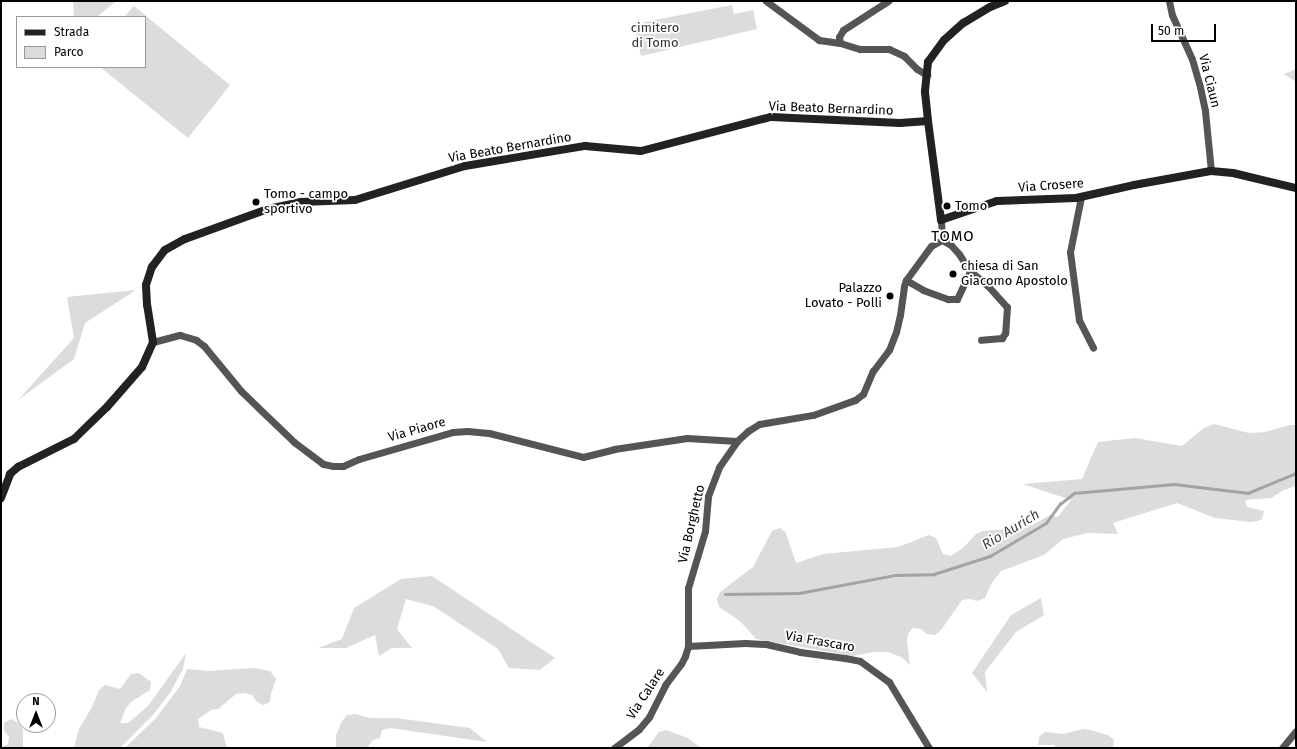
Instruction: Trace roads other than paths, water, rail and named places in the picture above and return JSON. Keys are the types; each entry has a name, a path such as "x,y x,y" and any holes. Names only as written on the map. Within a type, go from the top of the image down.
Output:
{"street":[{"path":"766,1 819,40 840,43 860,49 889,49 904,56 917,69 927,76"},
{"path":"840,43 838,37 843,30 888,1"},
{"path":"981,340 1002,338 1005,333 1007,307 988,286 970,271 951,245 942,240 941,220 928,121 926,92 927,76 928,62 944,40 963,23 990,7 1005,1"},
{"name":"Via Ciaun","path":"1169,1 1172,14 1192,59 1200,87 1205,111 1211,171"},
{"name":"Via Beato Bernardino","path":"153,342 147,305 146,285 152,267 165,250 184,239 268,209 301,202 355,200 464,166 585,146 641,151 771,117 900,123 928,121"},
{"name":"Via Crosere","path":"941,220 997,201 1081,197 1134,185 1211,171 1233,173 1296,188"},
{"path":"1081,197 1070,252 1079,320 1093,348"},
{"name":"Via Borghetto","path":"688,646 688,588 705,531 708,496 720,467 737,441 759,424 813,415 855,400 863,394 874,371 889,350 896,332 906,280 931,246 942,240"},
{"path":"906,280 923,290 948,299 957,299 970,271"},
{"name":"Via Piaore","path":"153,342 180,335 196,340 204,346 241,391 294,442 323,464 333,466 343,466 359,459 453,432 466,431 489,433 583,457 614,449 687,438 737,441"},
{"path":"1,498 10,474 18,466 74,439 107,407 142,367 153,342"},
{"name":"Via Frascaro","path":"688,646 745,643 766,644 800,652 845,658 860,662 889,682 929,748"},
{"name":"Via Calare","path":"614,748 639,729 649,717 665,685 681,664 688,646"},
{"path":"1282,748 1296,731"}],"waterway":[{"name":"Rio Aurich","path":"725,594 799,593 895,575 934,574 990,556 1046,523 1060,504 1074,493 1174,484 1248,493 1296,473"}],"place":[{"name":"Tomo - campo sportivo","path":"256,202"},
{"name":"Tomo","path":"947,206"},
{"name":"chiesa di San Giacomo Apostolo","path":"953,274"},
{"name":"Palazzo Lovato - Polli","path":"890,296"}],"district":[{"name":"TOMO","path":"953,237"}],"park label":[{"name":"cimitero di Tomo","path":"655,36"}]}
